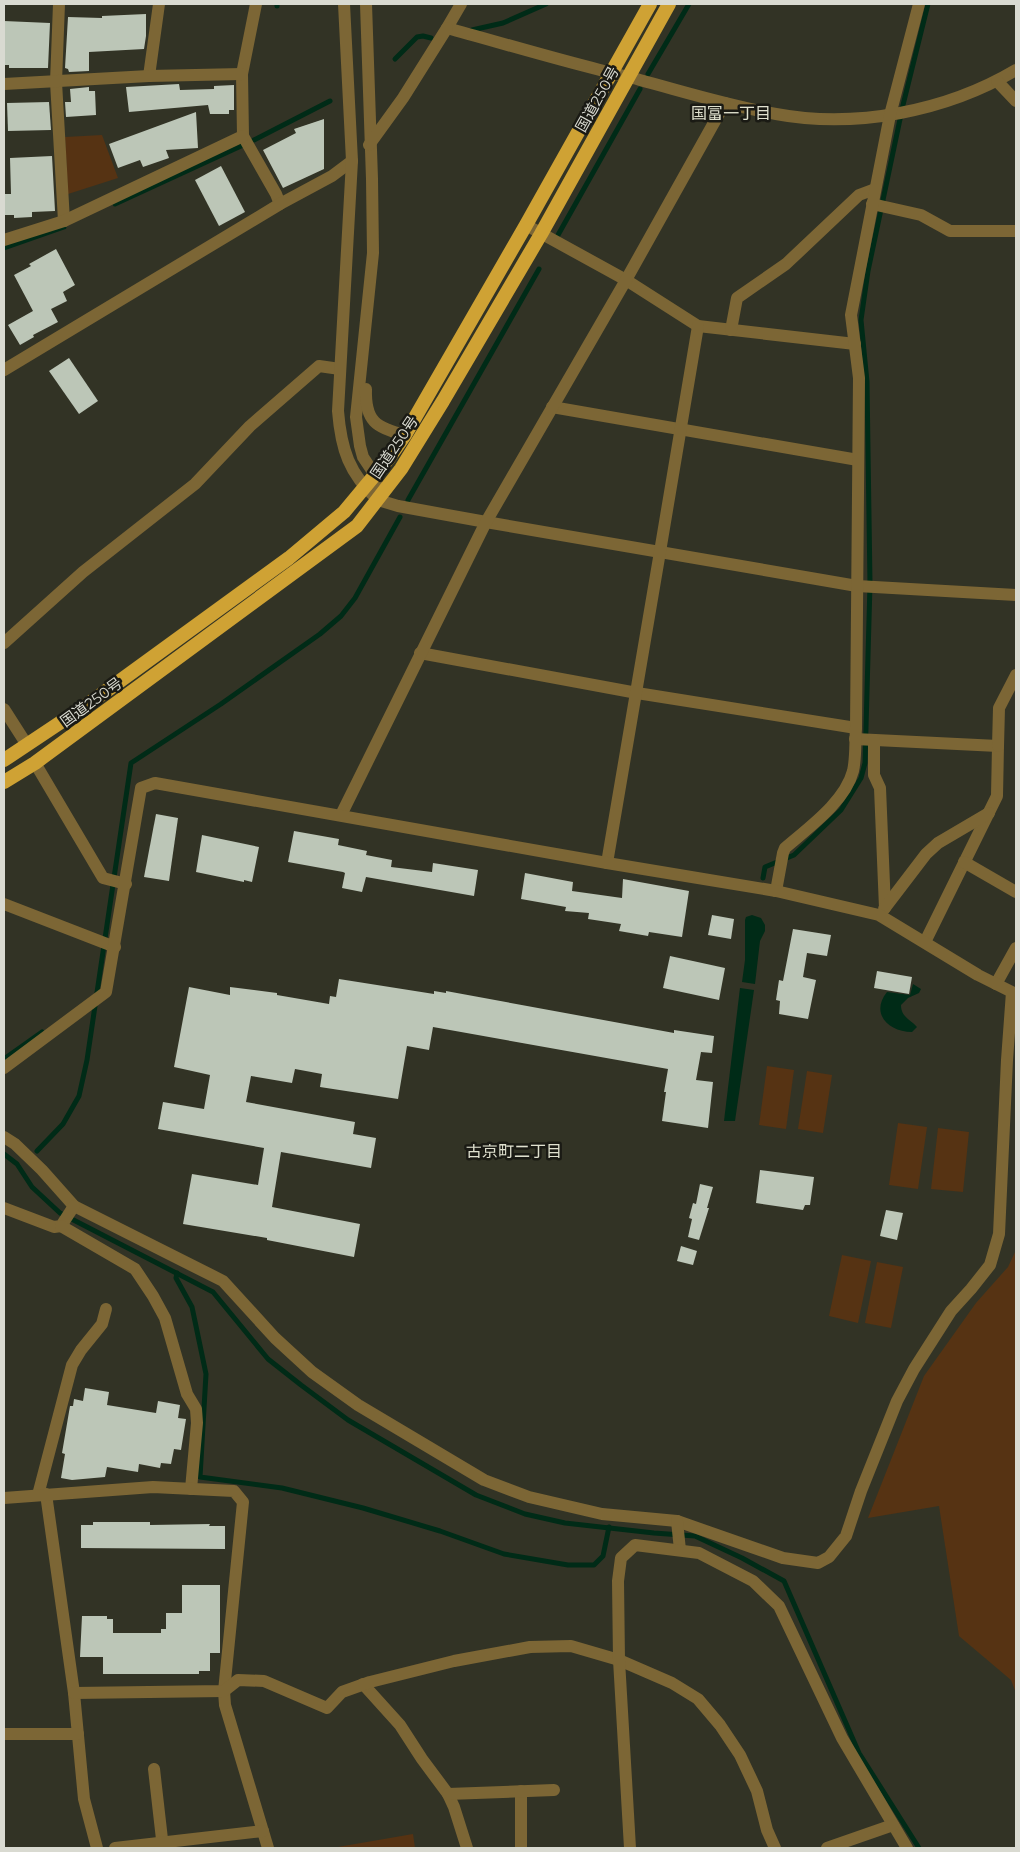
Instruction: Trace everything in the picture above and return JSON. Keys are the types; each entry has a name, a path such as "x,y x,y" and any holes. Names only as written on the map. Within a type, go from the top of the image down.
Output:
{"highway":[{"name":"国道250号","path":"4,760 91,702 288,558 344,512 405,435 650,4"},
{"name":"国道250号","path":"4,782 35,763 357,526 401,469 541,234 669,4"}],"street":[{"path":"59,4 56,82 64,221"},
{"path":"149,76 159,4"},
{"path":"256,4 242,74 243,136 280,204"},
{"path":"344,4 352,161 338,411 340,433 348,462 364,488 378,500 398,506 865,587 1016,595"},
{"path":"366,4 373,253 356,417 357,432 363,457 375,475 378,500"},
{"path":"4,370 280,204 332,176 352,161 370,144 403,98 461,4"},
{"path":"776,891 782,854 785,848 830,809 846,786 853,771 863,737 865,587 858,460 859,378 851,315 878,205 875,189 898,113 919,4"},
{"path":"447,28 725,103 778,114 832,119 861,118 898,113 954,100 998,81 1016,70"},
{"path":"4,84 149,76 242,74"},
{"path":"998,81 1016,101"},
{"path":"341,815 486,522 626,280 725,103"},
{"path":"4,240 64,221 243,136"},
{"path":"732,330 736,298 786,264 859,195 875,189"},
{"path":"878,205 920,215 950,231 1016,231"},
{"path":"526,225 626,280 698,326 855,344"},
{"path":"607,863 638,693 659,552 698,326"},
{"path":"363,350 367,364 366,404 369,417 388,431 405,435"},
{"path":"4,643 83,572 195,484 250,426 319,366 340,370"},
{"path":"552,407 858,460"},
{"path":"420,653 863,737 998,746"},
{"path":"925,942 997,796 999,708 1016,675"},
{"path":"4,709 27,745"},
{"path":"863,737 874,776 880,788 882,911"},
{"path":"35,763 103,878 123,883"},
{"path":"4,1068 101,998 106,992 112,946 141,788 155,783 882,911 925,942 1012,992 999,1234 990,1265 971,1290 951,1311 914,1369 897,1401 861,1492 846,1536 828,1557 818,1563 783,1558 678,1535 602,1514 529,1497 484,1480 358,1405 312,1372 275,1338 223,1282 73,1208 42,1170 15,1144 4,1137"},
{"path":"882,911 932,848 989,813"},
{"path":"964,862 1016,892"},
{"path":"4,904 112,946"},
{"path":"996,984 1016,948"},
{"path":"4,1208 54,1227 62,1225 73,1208"},
{"path":"62,1225 135,1269 165,1318 187,1394 196,1409 198,1423 191,1489"},
{"path":"96,1848 84,1799 74,1693 42,1495 72,1365 81,1350 102,1324 106,1309"},
{"path":"4,1498 153,1487 234,1492 242,1502 224,1691 225,1704 268,1848"},
{"path":"630,1848 618,1660 618,1581 621,1558 635,1545 678,1535"},
{"path":"678,1535 699,1553 753,1580 779,1606 842,1738 907,1848"},
{"path":"74,1693 224,1691 238,1680 264,1681 327,1708 342,1692 363,1684 454,1661 530,1647 571,1646 618,1660 672,1683 698,1699 740,1755 757,1791 767,1830 775,1848"},
{"path":"363,1684 400,1725 448,1794 467,1848"},
{"path":"4,1734 78,1734"},
{"path":"154,1769 163,1845"},
{"path":"448,1794 554,1790"},
{"path":"521,1791 521,1848"},
{"path":"827,1848 893,1825"},
{"path":"115,1848 163,1845 263,1831"}],"shaded area":[{"path":"102,135 118,178 68,194 65,137"},
{"path":"752,915 761,918 765,925 765,931 760,941 755,984 742,982 745,960 745,920 746,917"},
{"path":"913,984 921,989 919,993 908,998 901,1005 901,1009 904,1015 917,1027 912,1032 896,1029 884,1020 881,1014 882,1000 887,992 910,995"},
{"path":"740,988 754,990 735,1121 724,1121"},
{"path":"767,1066 794,1070 786,1129 759,1125"},
{"path":"807,1071 832,1075 823,1133 798,1129"},
{"path":"898,1123 927,1127 918,1189 889,1185"},
{"path":"938,1128 969,1132 963,1192 931,1189"},
{"path":"1016,1250 1016,1693 1011,1680 959,1636 939,1506 868,1518 924,1376 976,1303 1008,1267"},
{"path":"842,1255 871,1261 858,1323 829,1316"},
{"path":"877,1262 903,1267 891,1328 865,1323"},
{"path":"413,1834 415,1848 332,1848"}],"building":[{"path":"146,14 144,49 89,52 89,71 69,72 65,68 68,17 102,18 102,16"},
{"path":"4,21 50,23 48,68 9,68 9,65 4,65"},
{"path":"179,84 180,90 214,89 214,86 234,85 234,110 229,110 229,114 210,114 208,105 129,112 126,87"},
{"path":"89,87 89,91 95,91 96,115 66,117 65,102 71,102 70,89"},
{"path":"49,102 51,130 8,131 7,103"},
{"path":"196,112 198,148 166,150 169,158 143,167 140,160 118,168 109,144"},
{"path":"324,119 324,169 283,188 263,150 296,133 294,129"},
{"path":"52,156 55,211 32,212 32,217 14,218 14,215 4,215 4,194 11,194 10,158"},
{"path":"221,166 245,212 219,226 195,180"},
{"path":"56,249 75,285 63,292 67,301 51,309 58,322 33,335 34,337 20,345 8,325 33,311 14,275"},
{"path":"69,358 98,401 79,414 49,371"},
{"path":"156,814 178,818 169,881 144,877"},
{"path":"294,831 339,839 338,845 367,851 366,855 392,860 391,867 432,872 433,863 478,870 474,896 366,877 362,892 342,888 345,873 343,872 288,862"},
{"path":"202,835 259,847 252,882 196,872"},
{"path":"525,873 573,882 572,891 622,898 623,879 689,891 682,937 649,932 648,936 619,931 621,924 588,919 589,913 565,911 566,907 521,899"},
{"path":"712,915 734,919 731,939 708,935"},
{"path":"793,929 831,935 827,956 807,953 803,977 816,980 808,1019 779,1014 780,1001 776,1000 779,980 783,981"},
{"path":"670,956 725,968 719,1000 663,988"},
{"path":"877,971 912,977 909,994 874,988"},
{"path":"339,979 434,994 434,991 446,993 446,991 674,1033 674,1030 714,1036 712,1053 701,1052 696,1080 713,1082 708,1128 662,1121 668,1069 433,1027 429,1050 407,1046 398,1099 320,1087 322,1074 295,1069 292,1083 251,1076 246,1102 355,1122 353,1134 376,1138 371,1168 281,1152 272,1207 360,1224 354,1257 267,1240 267,1238 183,1224 192,1174 258,1185 264,1148 158,1129 163,1102 204,1109 210,1075 174,1067 189,987 230,995 230,987 277,993 277,995 329,1004 330,996 336,997"},
{"path":"760,1170 814,1177 810,1205 805,1205 803,1210 756,1203"},
{"path":"700,1184 713,1187 699,1240 688,1237 692,1219 689,1218 693,1203 696,1204"},
{"path":"886,1210 903,1213 897,1240 880,1236"},
{"path":"681,1246 697,1251 693,1265 677,1261"},
{"path":"85,1388 109,1392 107,1405 156,1413 158,1401 180,1405 178,1418 186,1419 181,1450 174,1449 171,1464 161,1463 160,1468 139,1464 138,1472 107,1467 105,1477 72,1480 61,1478 65,1454 62,1453 70,1406 73,1406 74,1399 83,1401"},
{"path":"93,1522 150,1522 150,1525 210,1524 209,1526 225,1526 225,1549 81,1548 81,1525 93,1525"},
{"path":"182,1585 220,1585 220,1653 210,1653 210,1671 199,1671 199,1674 103,1674 103,1657 80,1657 82,1616 107,1616 107,1619 113,1619 113,1633 161,1633 161,1629 166,1629 166,1613 182,1613"}],"waterway":[{"path":"472,30 503,23 546,4"},
{"path":"648,74 689,4"},
{"path":"763,878 765,867 794,855 841,810 861,778 865,763 870,584 867,382 861,320 868,271 903,105 928,4"},
{"path":"395,59 417,37 431,38"},
{"path":"558,235 640,89"},
{"path":"254,140 330,101"},
{"path":"115,204 241,146"},
{"path":"4,248 64,227"},
{"path":"408,500 539,269"},
{"path":"37,1151 63,1124 79,1096 87,1060 131,763 221,704 320,634 341,616 355,598 400,517"},
{"path":"4,1059 42,1032"},
{"path":"4,1154 17,1164 32,1187 60,1213 213,1292 268,1359 301,1385 348,1420 476,1495 525,1514 565,1523 695,1536 742,1558 784,1581 859,1753 919,1848"},
{"path":"177,1273 176,1278 192,1307 206,1374 200,1477 282,1488 363,1508 440,1531 504,1554 568,1565 594,1565 603,1556 609,1527"}],"district":[{"name":"国富一丁目","path":"731,113"},
{"name":"古京町二丁目","path":"514,1151"}]}
